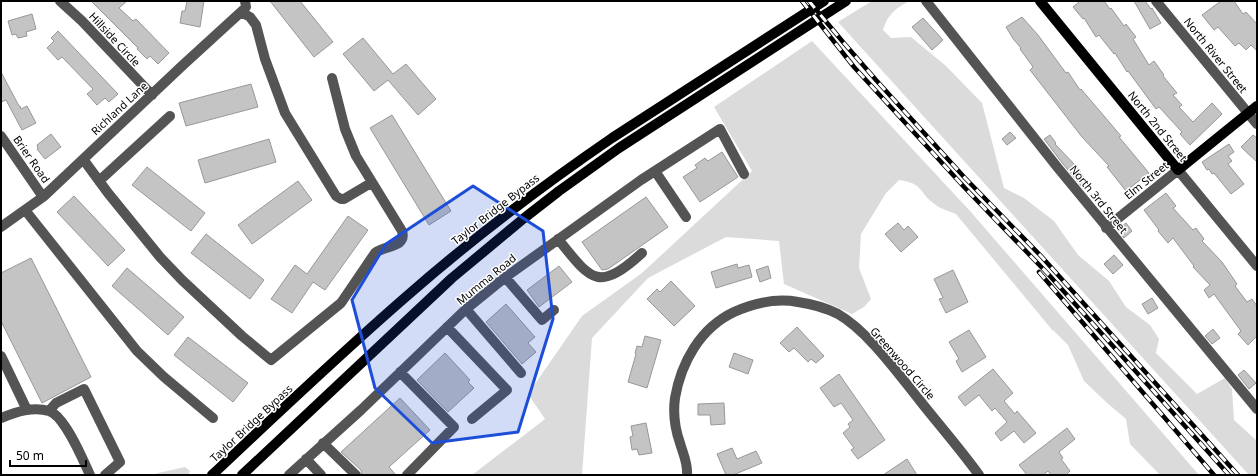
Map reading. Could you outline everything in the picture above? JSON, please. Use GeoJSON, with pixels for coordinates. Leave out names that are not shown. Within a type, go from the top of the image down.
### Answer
{"type":"FeatureCollection","features":[{"type":"Feature","properties":{"kind":"main road","name":"Taylor Bridge Bypass"},"geometry":{"type":"LineString","coordinates":[[212,475],[374,325],[444,264],[512,211],[575,163],[612,138],[824,1]]}},
{"type":"Feature","properties":{"kind":"main road"},"geometry":{"type":"LineString","coordinates":[[242,475],[423,305],[487,248],[535,210],[588,169],[619,148],[846,1]]}},
{"type":"Feature","properties":{"kind":"main road","name":"North 2nd Street"},"geometry":{"type":"LineString","coordinates":[[1040,1],[1178,170]]}},
{"type":"Feature","properties":{"kind":"main road","name":"Elm Street"},"geometry":{"type":"LineString","coordinates":[[1178,170],[1257,106]]}},
{"type":"Feature","properties":{"kind":"street","name":"Hillside Circle"},"geometry":{"type":"LineString","coordinates":[[60,1],[82,21],[152,95]]}},
{"type":"Feature","properties":{"kind":"street","name":"Richland Lane"},"geometry":{"type":"LineString","coordinates":[[1,227],[43,196],[83,159],[241,12],[246,7],[245,1]]}},
{"type":"Feature","properties":{"kind":"street","name":"North 3rd Street"},"geometry":{"type":"LineString","coordinates":[[926,1],[1106,228],[1257,408]]}},
{"type":"Feature","properties":{"kind":"street","name":"North River Street"},"geometry":{"type":"LineString","coordinates":[[1156,1],[1257,124]]}},
{"type":"Feature","properties":{"kind":"street"},"geometry":{"type":"LineString","coordinates":[[241,12],[250,17],[256,25],[265,59],[285,112],[336,196],[341,199],[344,198],[371,183]]}},
{"type":"Feature","properties":{"kind":"street"},"geometry":{"type":"LineString","coordinates":[[83,159],[147,243],[182,280],[270,360],[341,303],[375,253],[379,250],[397,245],[401,242],[403,235],[402,230],[371,183],[356,156],[345,129],[332,78]]}},
{"type":"Feature","properties":{"kind":"street"},"geometry":{"type":"LineString","coordinates":[[99,181],[170,116]]}},
{"type":"Feature","properties":{"kind":"street","name":"Mumma Road"},"geometry":{"type":"LineString","coordinates":[[289,475],[466,309],[558,239],[655,171],[720,129],[744,174]]}},
{"type":"Feature","properties":{"kind":"street","name":"Brier Road"},"geometry":{"type":"LineString","coordinates":[[1,136],[43,196]]}},
{"type":"Feature","properties":{"kind":"street","name":"Elm Street"},"geometry":{"type":"LineString","coordinates":[[1106,228],[1178,170]]}},
{"type":"Feature","properties":{"kind":"street","name":"North 2nd Street"},"geometry":{"type":"LineString","coordinates":[[1178,170],[1257,266]]}},
{"type":"Feature","properties":{"kind":"street"},"geometry":{"type":"LineString","coordinates":[[655,171],[686,216]]}},
{"type":"Feature","properties":{"kind":"street"},"geometry":{"type":"LineString","coordinates":[[25,210],[137,351],[160,373],[213,418]]}},
{"type":"Feature","properties":{"kind":"street"},"geometry":{"type":"LineString","coordinates":[[558,239],[574,259],[590,275],[596,278],[608,278],[634,261],[642,253]]}},
{"type":"Feature","properties":{"kind":"street"},"geometry":{"type":"LineString","coordinates":[[505,278],[542,320],[554,310]]}},
{"type":"Feature","properties":{"kind":"street","name":"Greenwood Circle"},"geometry":{"type":"LineString","coordinates":[[694,475],[687,470],[676,431],[674,405],[678,382],[692,351],[711,328],[732,313],[748,306],[760,303],[790,300],[827,309],[839,315],[855,327],[876,347],[979,475]]}},
{"type":"Feature","properties":{"kind":"street"},"geometry":{"type":"LineString","coordinates":[[466,309],[521,373]]}},
{"type":"Feature","properties":{"kind":"street"},"geometry":{"type":"LineString","coordinates":[[447,327],[507,390],[472,419]]}},
{"type":"Feature","properties":{"kind":"street"},"geometry":{"type":"LineString","coordinates":[[1,356],[27,410]]}},
{"type":"Feature","properties":{"kind":"street"},"geometry":{"type":"LineString","coordinates":[[400,372],[454,427],[407,475]]}},
{"type":"Feature","properties":{"kind":"street"},"geometry":{"type":"LineString","coordinates":[[49,411],[56,403],[84,389],[120,462],[105,475]]}},
{"type":"Feature","properties":{"kind":"street"},"geometry":{"type":"LineString","coordinates":[[1250,400],[1257,392]]}},
{"type":"Feature","properties":{"kind":"street"},"geometry":{"type":"LineString","coordinates":[[1,417],[27,410],[49,411],[55,414],[61,420],[78,448],[90,475]]}},
{"type":"Feature","properties":{"kind":"street"},"geometry":{"type":"LineString","coordinates":[[323,443],[356,475]]}},
{"type":"Feature","properties":{"kind":"street"},"geometry":{"type":"LineString","coordinates":[[306,459],[321,475]]}},
{"type":"Feature","properties":{"kind":"highlighted area"},"geometry":{"type":"Polygon","coordinates":[[[473,186],[543,231],[553,319],[518,432],[432,443],[375,388],[352,300],[386,244],[473,186]]]}},
{"type":"Feature","properties":{"kind":"shaded area"},"geometry":{"type":"Polygon","coordinates":[[[872,1],[909,1],[893,12],[887,20],[883,30],[891,38],[911,37],[946,66],[982,103],[1004,188],[1024,198],[1054,221],[1078,255],[1109,281],[1126,307],[1150,325],[1159,339],[1156,353],[1197,394],[1225,378],[1232,389],[1234,420],[1257,441],[1257,475],[1249,475],[838,22],[872,1]]]}},
{"type":"Feature","properties":{"kind":"shaded area"},"geometry":{"type":"Polygon","coordinates":[[[812,41],[970,211],[1199,475],[1160,475],[1130,444],[1126,419],[1084,381],[1068,345],[1053,331],[956,214],[943,209],[930,201],[913,183],[899,180],[886,193],[861,234],[859,268],[871,299],[864,307],[852,314],[784,284],[779,241],[726,237],[648,278],[592,338],[582,475],[472,475],[545,419],[528,394],[582,316],[642,273],[752,171],[714,107],[812,41]]]}},
{"type":"Feature","properties":{"kind":"shaded area"},"geometry":{"type":"Polygon","coordinates":[[[185,467],[190,471],[188,475],[154,475],[158,473],[185,467]]]}},
{"type":"Feature","properties":{"kind":"building"},"geometry":{"type":"Polygon","coordinates":[[[91,1],[127,1],[119,8],[133,21],[136,19],[169,53],[158,64],[150,56],[147,59],[91,1]]]}},
{"type":"Feature","properties":{"kind":"building"},"geometry":{"type":"Polygon","coordinates":[[[187,1],[204,1],[200,27],[180,23],[182,11],[185,11],[187,1]]]}},
{"type":"Feature","properties":{"kind":"building"},"geometry":{"type":"Polygon","coordinates":[[[270,1],[300,1],[333,42],[314,57],[270,1]]]}},
{"type":"Feature","properties":{"kind":"building"},"geometry":{"type":"Polygon","coordinates":[[[1080,1],[1104,1],[1124,26],[1126,24],[1136,37],[1133,39],[1149,65],[1154,61],[1164,75],[1163,76],[1177,93],[1173,95],[1182,105],[1179,107],[1193,122],[1212,103],[1222,114],[1190,145],[1180,134],[1182,132],[1159,107],[1156,109],[1128,71],[1127,72],[1115,53],[1114,54],[1099,35],[1096,37],[1084,18],[1083,19],[1073,7],[1080,1]]]}},
{"type":"Feature","properties":{"kind":"building"},"geometry":{"type":"Polygon","coordinates":[[[1134,1],[1145,1],[1151,9],[1152,8],[1161,23],[1150,29],[1134,1]]]}},
{"type":"Feature","properties":{"kind":"building"},"geometry":{"type":"Polygon","coordinates":[[[1221,1],[1234,1],[1243,14],[1246,12],[1257,24],[1257,51],[1251,45],[1246,50],[1239,43],[1235,46],[1218,27],[1214,30],[1202,15],[1221,1]]]}},
{"type":"Feature","properties":{"kind":"building"},"geometry":{"type":"Polygon","coordinates":[[[32,14],[36,29],[26,32],[27,36],[18,38],[16,34],[12,35],[8,21],[32,14]]]}},
{"type":"Feature","properties":{"kind":"building"},"geometry":{"type":"Polygon","coordinates":[[[1022,17],[1038,35],[1066,73],[1068,72],[1080,90],[1081,89],[1121,136],[1119,137],[1149,173],[1126,191],[1107,167],[1109,166],[1082,137],[1030,70],[1033,67],[1006,27],[1022,17]]]}},
{"type":"Feature","properties":{"kind":"building"},"geometry":{"type":"Polygon","coordinates":[[[923,18],[943,40],[932,50],[912,27],[923,18]]]}},
{"type":"Feature","properties":{"kind":"building"},"geometry":{"type":"Polygon","coordinates":[[[58,31],[118,94],[109,102],[105,98],[97,105],[87,94],[93,89],[62,57],[58,60],[47,48],[54,41],[51,38],[58,31]]]}},
{"type":"Feature","properties":{"kind":"building"},"geometry":{"type":"Polygon","coordinates":[[[363,38],[393,74],[406,64],[436,99],[418,115],[388,80],[374,91],[343,54],[363,38]]]}},
{"type":"Feature","properties":{"kind":"building"},"geometry":{"type":"Polygon","coordinates":[[[1,72],[21,109],[27,106],[36,123],[22,130],[6,100],[1,102],[1,72]]]}},
{"type":"Feature","properties":{"kind":"building"},"geometry":{"type":"Polygon","coordinates":[[[251,84],[258,107],[186,126],[179,103],[251,84]]]}},
{"type":"Feature","properties":{"kind":"building"},"geometry":{"type":"Polygon","coordinates":[[[392,115],[451,211],[429,225],[370,128],[392,115]]]}},
{"type":"Feature","properties":{"kind":"building"},"geometry":{"type":"Polygon","coordinates":[[[1010,132],[1016,138],[1007,145],[1002,139],[1010,132]]]}},
{"type":"Feature","properties":{"kind":"building"},"geometry":{"type":"Polygon","coordinates":[[[51,134],[61,147],[45,159],[37,149],[37,145],[51,134]]]}},
{"type":"Feature","properties":{"kind":"building"},"geometry":{"type":"Polygon","coordinates":[[[1050,135],[1056,143],[1055,144],[1075,165],[1089,184],[1083,188],[1063,164],[1044,139],[1050,135]]]}},
{"type":"Feature","properties":{"kind":"building"},"geometry":{"type":"Polygon","coordinates":[[[1253,135],[1257,138],[1257,162],[1241,147],[1253,135]]]}},
{"type":"Feature","properties":{"kind":"building"},"geometry":{"type":"Polygon","coordinates":[[[269,139],[276,162],[205,183],[198,160],[269,139]]]}},
{"type":"Feature","properties":{"kind":"building"},"geometry":{"type":"Polygon","coordinates":[[[1229,144],[1234,152],[1228,156],[1232,161],[1228,164],[1244,184],[1231,194],[1214,173],[1212,174],[1209,169],[1207,170],[1202,162],[1229,144]]]}},
{"type":"Feature","properties":{"kind":"building"},"geometry":{"type":"Polygon","coordinates":[[[722,152],[738,177],[700,202],[683,177],[697,168],[695,165],[705,158],[708,161],[722,152]]]}},
{"type":"Feature","properties":{"kind":"building"},"geometry":{"type":"Polygon","coordinates":[[[147,167],[205,213],[191,231],[132,185],[147,167]]]}},
{"type":"Feature","properties":{"kind":"building"},"geometry":{"type":"Polygon","coordinates":[[[298,181],[312,200],[252,244],[238,225],[298,181]]]}},
{"type":"Feature","properties":{"kind":"building"},"geometry":{"type":"Polygon","coordinates":[[[1166,193],[1176,206],[1173,208],[1193,230],[1196,228],[1204,239],[1202,241],[1222,262],[1237,284],[1235,286],[1247,302],[1252,299],[1257,306],[1257,336],[1248,345],[1238,334],[1241,331],[1214,294],[1209,298],[1204,290],[1210,285],[1193,267],[1194,266],[1173,238],[1168,243],[1144,210],[1166,193]]]}},
{"type":"Feature","properties":{"kind":"building"},"geometry":{"type":"Polygon","coordinates":[[[74,196],[125,250],[108,266],[57,212],[74,196]]]}},
{"type":"Feature","properties":{"kind":"building"},"geometry":{"type":"Polygon","coordinates":[[[646,197],[668,227],[608,269],[602,270],[582,242],[646,197]]]}},
{"type":"Feature","properties":{"kind":"building"},"geometry":{"type":"Polygon","coordinates":[[[348,216],[368,230],[325,290],[313,282],[292,313],[271,299],[295,265],[307,274],[348,216]]]}},
{"type":"Feature","properties":{"kind":"building"},"geometry":{"type":"Polygon","coordinates":[[[898,223],[904,230],[908,226],[918,237],[901,252],[885,234],[898,223]]]}},
{"type":"Feature","properties":{"kind":"building"},"geometry":{"type":"Polygon","coordinates":[[[1126,223],[1132,231],[1124,238],[1117,229],[1126,223]]]}},
{"type":"Feature","properties":{"kind":"building"},"geometry":{"type":"Polygon","coordinates":[[[206,234],[264,280],[250,299],[191,253],[206,234]]]}},
{"type":"Feature","properties":{"kind":"building"},"geometry":{"type":"Polygon","coordinates":[[[1114,255],[1123,265],[1113,274],[1104,264],[1114,255]]]}},
{"type":"Feature","properties":{"kind":"building"},"geometry":{"type":"Polygon","coordinates":[[[31,258],[91,377],[42,403],[1,321],[1,273],[31,258]]]}},
{"type":"Feature","properties":{"kind":"building"},"geometry":{"type":"Polygon","coordinates":[[[737,264],[738,268],[749,265],[752,277],[716,288],[711,272],[737,264]]]}},
{"type":"Feature","properties":{"kind":"building"},"geometry":{"type":"Polygon","coordinates":[[[559,266],[572,282],[539,307],[527,290],[559,266]]]}},
{"type":"Feature","properties":{"kind":"building"},"geometry":{"type":"Polygon","coordinates":[[[768,266],[771,278],[760,282],[756,270],[768,266]]]}},
{"type":"Feature","properties":{"kind":"building"},"geometry":{"type":"Polygon","coordinates":[[[127,268],[184,317],[168,335],[112,286],[127,268]]]}},
{"type":"Feature","properties":{"kind":"building"},"geometry":{"type":"Polygon","coordinates":[[[953,270],[968,302],[946,313],[939,299],[943,298],[934,279],[953,270]]]}},
{"type":"Feature","properties":{"kind":"building"},"geometry":{"type":"Polygon","coordinates":[[[671,281],[695,306],[674,326],[647,299],[657,289],[660,292],[671,281]]]}},
{"type":"Feature","properties":{"kind":"building"},"geometry":{"type":"Polygon","coordinates":[[[1152,298],[1158,308],[1148,314],[1142,304],[1152,298]]]}},
{"type":"Feature","properties":{"kind":"building"},"geometry":{"type":"Polygon","coordinates":[[[506,304],[535,337],[528,343],[536,352],[522,364],[486,322],[506,304]]]}},
{"type":"Feature","properties":{"kind":"building"},"geometry":{"type":"Polygon","coordinates":[[[797,327],[824,356],[816,363],[811,359],[808,362],[794,348],[789,352],[780,343],[797,327]]]}},
{"type":"Feature","properties":{"kind":"building"},"geometry":{"type":"Polygon","coordinates":[[[1213,329],[1220,338],[1212,344],[1205,336],[1213,329]]]}},
{"type":"Feature","properties":{"kind":"building"},"geometry":{"type":"Polygon","coordinates":[[[969,330],[986,357],[962,372],[956,361],[959,359],[949,342],[969,330]]]}},
{"type":"Feature","properties":{"kind":"building"},"geometry":{"type":"Polygon","coordinates":[[[645,336],[661,340],[647,388],[628,382],[637,346],[642,347],[645,336]]]}},
{"type":"Feature","properties":{"kind":"building"},"geometry":{"type":"Polygon","coordinates":[[[188,337],[248,383],[233,402],[174,355],[188,337]]]}},
{"type":"Feature","properties":{"kind":"building"},"geometry":{"type":"Polygon","coordinates":[[[445,353],[470,380],[468,382],[474,388],[448,412],[417,380],[445,353]]]}},
{"type":"Feature","properties":{"kind":"building"},"geometry":{"type":"Polygon","coordinates":[[[734,353],[753,360],[748,374],[729,367],[734,353]]]}},
{"type":"Feature","properties":{"kind":"building"},"geometry":{"type":"Polygon","coordinates":[[[993,369],[1013,393],[1004,401],[1015,414],[1017,411],[1036,433],[1024,443],[1014,431],[1001,441],[995,433],[1007,422],[995,408],[992,411],[979,395],[965,406],[958,397],[993,369]]]}},
{"type":"Feature","properties":{"kind":"building"},"geometry":{"type":"Polygon","coordinates":[[[1244,370],[1256,383],[1249,389],[1238,375],[1244,370]]]}},
{"type":"Feature","properties":{"kind":"building"},"geometry":{"type":"Polygon","coordinates":[[[839,374],[885,440],[858,459],[851,450],[854,448],[843,433],[850,427],[848,424],[853,420],[841,403],[834,407],[820,388],[839,374]]]}},
{"type":"Feature","properties":{"kind":"building"},"geometry":{"type":"Polygon","coordinates":[[[400,398],[430,430],[389,467],[396,475],[362,475],[361,470],[341,452],[400,398]]]}},
{"type":"Feature","properties":{"kind":"building"},"geometry":{"type":"Polygon","coordinates":[[[724,403],[725,424],[711,425],[710,415],[698,415],[698,404],[724,403]]]}},
{"type":"Feature","properties":{"kind":"building"},"geometry":{"type":"Polygon","coordinates":[[[646,423],[652,453],[639,455],[637,449],[632,450],[630,437],[633,436],[631,426],[646,423]]]}},
{"type":"Feature","properties":{"kind":"building"},"geometry":{"type":"Polygon","coordinates":[[[1067,428],[1075,439],[1059,452],[1063,458],[1061,459],[1070,471],[1066,475],[1051,475],[1048,471],[1043,475],[1027,475],[1019,465],[1067,428]]]}},
{"type":"Feature","properties":{"kind":"building"},"geometry":{"type":"Polygon","coordinates":[[[732,448],[737,459],[756,451],[762,463],[733,475],[726,475],[717,454],[732,448]]]}},
{"type":"Feature","properties":{"kind":"building"},"geometry":{"type":"Polygon","coordinates":[[[907,459],[917,475],[883,475],[907,459]]]}},
{"type":"Feature","properties":{"kind":"railway"},"geometry":{"type":"LineString","coordinates":[[802,1],[854,67],[965,188],[1049,275],[1229,475]]}},
{"type":"Feature","properties":{"kind":"railway"},"geometry":{"type":"LineString","coordinates":[[809,1],[876,80],[965,178],[1041,256],[1238,475]]}},
{"type":"Feature","properties":{"kind":"railway"},"geometry":{"type":"LineString","coordinates":[[1039,272],[1214,475]]}}]}
